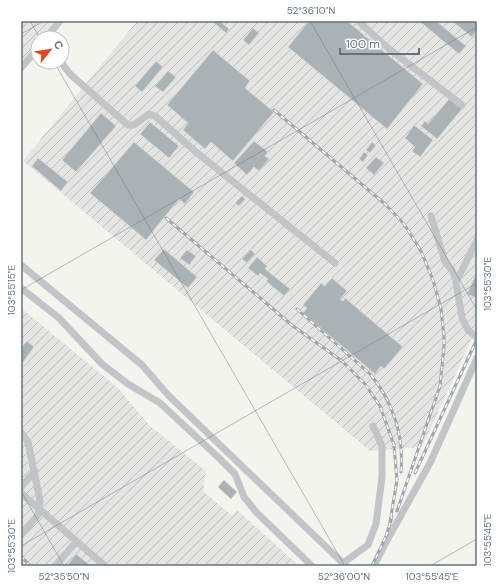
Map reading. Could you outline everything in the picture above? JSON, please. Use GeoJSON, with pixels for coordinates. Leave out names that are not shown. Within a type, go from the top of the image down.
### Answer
{"type":"FeatureCollection","features":[{"type":"Feature","properties":{"kind":"street"},"geometry":{"type":"LineString","coordinates":[[53,30],[60,21]]}},
{"type":"Feature","properties":{"kind":"street"},"geometry":{"type":"LineString","coordinates":[[358,21],[388,48],[462,105]]}},
{"type":"Feature","properties":{"kind":"street"},"geometry":{"type":"LineString","coordinates":[[21,68],[30,60]]}},
{"type":"Feature","properties":{"kind":"street"},"geometry":{"type":"LineString","coordinates":[[67,70],[128,125],[134,125],[149,114],[155,116],[196,152],[335,263]]}},
{"type":"Feature","properties":{"kind":"street"},"geometry":{"type":"LineString","coordinates":[[431,216],[445,262],[452,270],[456,280],[462,318],[468,330],[477,338]]}},
{"type":"Feature","properties":{"kind":"street"},"geometry":{"type":"LineString","coordinates":[[456,280],[477,240]]}},
{"type":"Feature","properties":{"kind":"street"},"geometry":{"type":"LineString","coordinates":[[21,265],[142,365],[169,396],[344,565],[368,545],[376,524],[382,477],[382,446],[373,426]]}},
{"type":"Feature","properties":{"kind":"street"},"geometry":{"type":"LineString","coordinates":[[21,288],[59,318],[102,364],[128,384],[160,403],[219,458],[235,474],[244,497],[257,513],[312,566]]}},
{"type":"Feature","properties":{"kind":"street"},"geometry":{"type":"LineString","coordinates":[[374,566],[430,463],[477,358]]}},
{"type":"Feature","properties":{"kind":"street"},"geometry":{"type":"LineString","coordinates":[[21,432],[28,442],[40,501],[38,516],[21,535]]}},
{"type":"Feature","properties":{"kind":"street"},"geometry":{"type":"LineString","coordinates":[[21,488],[35,471]]}},
{"type":"Feature","properties":{"kind":"street"},"geometry":{"type":"LineString","coordinates":[[21,493],[104,566]]}},
{"type":"Feature","properties":{"kind":"street"},"geometry":{"type":"LineString","coordinates":[[55,566],[76,542]]}},
{"type":"Feature","properties":{"kind":"shaded area"},"geometry":{"type":"Polygon","coordinates":[[[21,21],[58,21],[51,30],[30,30],[30,55],[21,66],[21,21]]]}},
{"type":"Feature","properties":{"kind":"shaded area"},"geometry":{"type":"Polygon","coordinates":[[[137,21],[477,21],[477,327],[422,447],[370,451],[23,161],[137,21]]]}},
{"type":"Feature","properties":{"kind":"shaded area"},"geometry":{"type":"Polygon","coordinates":[[[21,308],[118,388],[149,425],[206,471],[203,491],[232,516],[237,510],[299,566],[21,566],[21,308]]]}},
{"type":"Feature","properties":{"kind":"building"},"geometry":{"type":"Polygon","coordinates":[[[212,21],[224,21],[222,23],[229,29],[226,33],[212,21]]]}},
{"type":"Feature","properties":{"kind":"building"},"geometry":{"type":"Polygon","coordinates":[[[309,21],[347,21],[423,84],[387,129],[288,47],[309,21]]]}},
{"type":"Feature","properties":{"kind":"building"},"geometry":{"type":"Polygon","coordinates":[[[419,21],[436,21],[466,46],[459,54],[419,21]]]}},
{"type":"Feature","properties":{"kind":"building"},"geometry":{"type":"Polygon","coordinates":[[[452,21],[477,21],[477,30],[472,37],[452,21]]]}},
{"type":"Feature","properties":{"kind":"building"},"geometry":{"type":"Polygon","coordinates":[[[253,28],[259,33],[249,45],[243,40],[253,28]]]}},
{"type":"Feature","properties":{"kind":"building"},"geometry":{"type":"Polygon","coordinates":[[[213,50],[250,81],[245,88],[274,112],[233,161],[211,142],[205,149],[183,130],[188,123],[167,105],[213,50]]]}},
{"type":"Feature","properties":{"kind":"building"},"geometry":{"type":"Polygon","coordinates":[[[156,61],[163,67],[142,92],[135,86],[156,61]]]}},
{"type":"Feature","properties":{"kind":"building"},"geometry":{"type":"Polygon","coordinates":[[[168,71],[176,77],[163,92],[155,86],[168,71]]]}},
{"type":"Feature","properties":{"kind":"building"},"geometry":{"type":"Polygon","coordinates":[[[449,99],[462,109],[437,139],[421,126],[425,121],[428,124],[449,99]]]}},
{"type":"Feature","properties":{"kind":"building"},"geometry":{"type":"Polygon","coordinates":[[[101,113],[116,126],[76,172],[62,160],[101,113]]]}},
{"type":"Feature","properties":{"kind":"building"},"geometry":{"type":"Polygon","coordinates":[[[150,122],[179,146],[169,158],[140,134],[150,122]]]}},
{"type":"Feature","properties":{"kind":"building"},"geometry":{"type":"Polygon","coordinates":[[[414,125],[433,140],[420,157],[412,151],[415,147],[405,138],[414,125]]]}},
{"type":"Feature","properties":{"kind":"building"},"geometry":{"type":"Polygon","coordinates":[[[254,141],[268,152],[265,156],[269,159],[259,171],[254,167],[247,175],[234,163],[254,141]]]}},
{"type":"Feature","properties":{"kind":"building"},"geometry":{"type":"Polygon","coordinates":[[[134,142],[194,192],[185,204],[179,199],[146,240],[90,193],[134,142]]]}},
{"type":"Feature","properties":{"kind":"building"},"geometry":{"type":"Polygon","coordinates":[[[372,142],[376,145],[370,153],[366,150],[372,142]]]}},
{"type":"Feature","properties":{"kind":"building"},"geometry":{"type":"Polygon","coordinates":[[[364,152],[368,155],[363,162],[359,159],[364,152]]]}},
{"type":"Feature","properties":{"kind":"building"},"geometry":{"type":"Polygon","coordinates":[[[376,157],[384,163],[374,175],[366,168],[376,157]]]}},
{"type":"Feature","properties":{"kind":"building"},"geometry":{"type":"Polygon","coordinates":[[[38,158],[68,182],[61,191],[32,166],[38,158]]]}},
{"type":"Feature","properties":{"kind":"building"},"geometry":{"type":"Polygon","coordinates":[[[242,196],[245,199],[239,206],[235,203],[242,196]]]}},
{"type":"Feature","properties":{"kind":"building"},"geometry":{"type":"Polygon","coordinates":[[[164,249],[197,277],[188,288],[154,260],[164,249]]]}},
{"type":"Feature","properties":{"kind":"building"},"geometry":{"type":"Polygon","coordinates":[[[187,250],[196,256],[189,265],[180,258],[187,250]]]}},
{"type":"Feature","properties":{"kind":"building"},"geometry":{"type":"Polygon","coordinates":[[[251,250],[255,254],[247,263],[242,259],[251,250]]]}},
{"type":"Feature","properties":{"kind":"building"},"geometry":{"type":"Polygon","coordinates":[[[257,257],[267,266],[265,269],[290,289],[284,296],[266,281],[268,279],[260,273],[258,276],[248,268],[257,257]]]}},
{"type":"Feature","properties":{"kind":"building"},"geometry":{"type":"Polygon","coordinates":[[[477,272],[477,298],[467,294],[477,272]]]}},
{"type":"Feature","properties":{"kind":"building"},"geometry":{"type":"Polygon","coordinates":[[[332,278],[347,291],[340,299],[343,301],[345,298],[403,347],[384,369],[381,366],[375,374],[303,313],[307,308],[303,305],[321,283],[325,286],[332,278]]]}},
{"type":"Feature","properties":{"kind":"building"},"geometry":{"type":"Polygon","coordinates":[[[27,341],[34,347],[21,365],[21,348],[27,341]]]}},
{"type":"Feature","properties":{"kind":"building"},"geometry":{"type":"Polygon","coordinates":[[[224,480],[237,492],[231,499],[218,487],[224,480]]]}},
{"type":"Feature","properties":{"kind":"building"},"geometry":{"type":"Polygon","coordinates":[[[76,554],[91,566],[67,566],[76,554]]]}},
{"type":"Feature","properties":{"kind":"railway"},"geometry":{"type":"LineString","coordinates":[[274,110],[385,204],[404,224],[421,251],[433,280],[441,309],[444,336],[440,386],[397,511]]}},
{"type":"Feature","properties":{"kind":"railway"},"geometry":{"type":"LineString","coordinates":[[166,218],[293,326],[342,361],[365,384],[380,406],[394,445],[397,480],[390,522]]}},
{"type":"Feature","properties":{"kind":"railway"},"geometry":{"type":"LineString","coordinates":[[297,309],[370,374],[378,384],[391,407],[399,432],[401,445],[401,472]]}},
{"type":"Feature","properties":{"kind":"railway"},"geometry":{"type":"LineString","coordinates":[[415,473],[477,339]]}},
{"type":"Feature","properties":{"kind":"railway"},"geometry":{"type":"LineString","coordinates":[[386,536],[392,517]]}},
{"type":"Feature","properties":{"kind":"railway"},"geometry":{"type":"LineString","coordinates":[[372,566],[388,532]]}},
{"type":"Feature","properties":{"kind":"railway"},"geometry":{"type":"LineString","coordinates":[[21,556],[30,566]]}}]}
